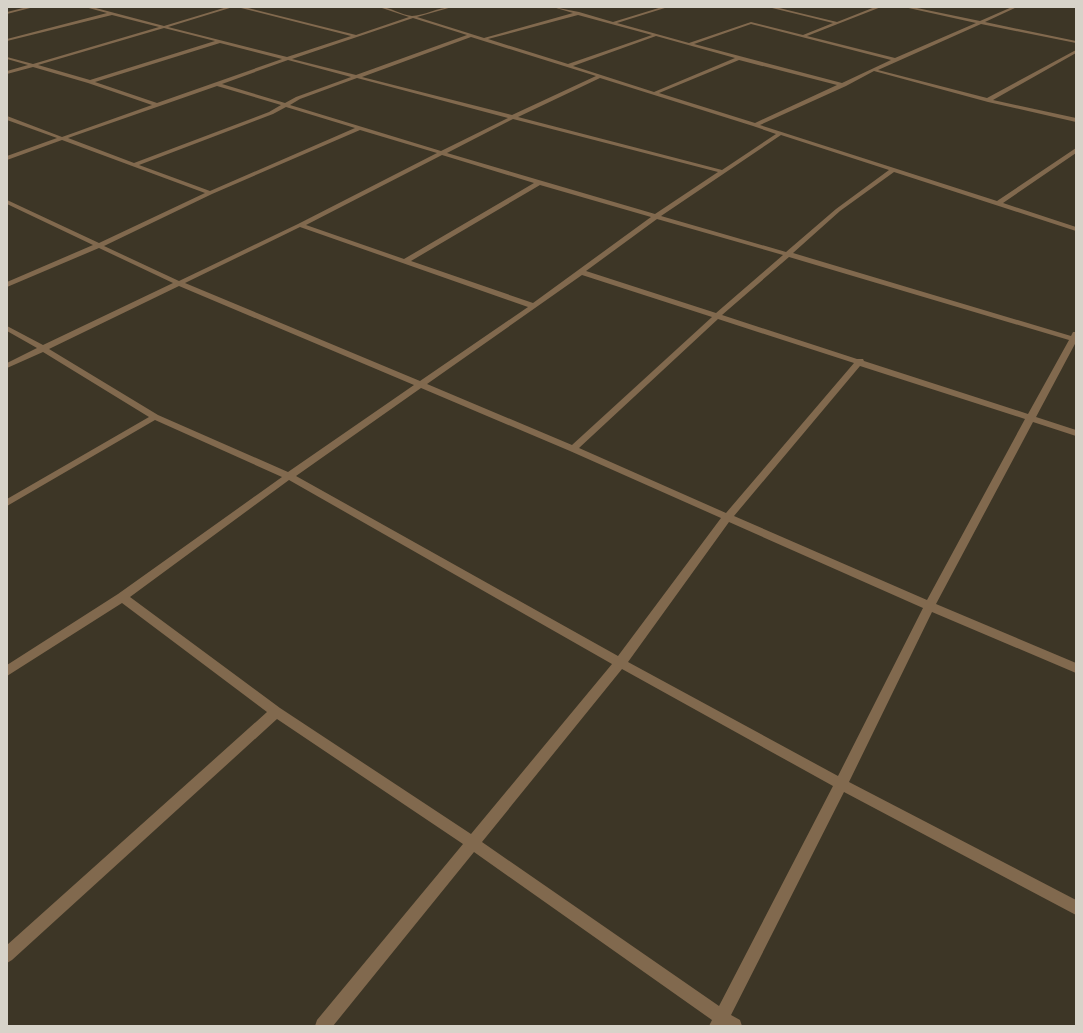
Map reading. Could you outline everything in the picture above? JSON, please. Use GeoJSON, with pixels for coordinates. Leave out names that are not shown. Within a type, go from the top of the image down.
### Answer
{"type":"FeatureCollection","features":[{"type":"Feature","properties":{"kind":"street"},"geometry":{"type":"LineString","coordinates":[[7,13],[32,7]]}},
{"type":"Feature","properties":{"kind":"street"},"geometry":{"type":"LineString","coordinates":[[88,7],[724,172]]}},
{"type":"Feature","properties":{"kind":"street"},"geometry":{"type":"LineString","coordinates":[[7,73],[230,7]]}},
{"type":"Feature","properties":{"kind":"street"},"geometry":{"type":"LineString","coordinates":[[239,7],[356,36]]}},
{"type":"Feature","properties":{"kind":"street"},"geometry":{"type":"LineString","coordinates":[[381,7],[781,133],[1076,230]]}},
{"type":"Feature","properties":{"kind":"street"},"geometry":{"type":"LineString","coordinates":[[7,158],[288,59],[413,17],[450,7]]}},
{"type":"Feature","properties":{"kind":"street"},"geometry":{"type":"LineString","coordinates":[[555,7],[739,58],[844,85]]}},
{"type":"Feature","properties":{"kind":"street"},"geometry":{"type":"LineString","coordinates":[[613,23],[666,7]]}},
{"type":"Feature","properties":{"kind":"street"},"geometry":{"type":"LineString","coordinates":[[770,7],[838,23]]}},
{"type":"Feature","properties":{"kind":"street"},"geometry":{"type":"LineString","coordinates":[[804,36],[879,7]]}},
{"type":"Feature","properties":{"kind":"street"},"geometry":{"type":"LineString","coordinates":[[906,7],[1076,42]]}},
{"type":"Feature","properties":{"kind":"street"},"geometry":{"type":"LineString","coordinates":[[755,125],[895,60],[1015,7]]}},
{"type":"Feature","properties":{"kind":"street"},"geometry":{"type":"LineString","coordinates":[[7,40],[112,13]]}},
{"type":"Feature","properties":{"kind":"street"},"geometry":{"type":"LineString","coordinates":[[486,39],[579,13]]}},
{"type":"Feature","properties":{"kind":"street"},"geometry":{"type":"LineString","coordinates":[[690,44],[751,23],[895,60]]}},
{"type":"Feature","properties":{"kind":"street"},"geometry":{"type":"LineString","coordinates":[[133,165],[271,112],[298,98],[472,35]]}},
{"type":"Feature","properties":{"kind":"street"},"geometry":{"type":"LineString","coordinates":[[568,66],[656,35]]}},
{"type":"Feature","properties":{"kind":"street"},"geometry":{"type":"LineString","coordinates":[[90,82],[221,41]]}},
{"type":"Feature","properties":{"kind":"street"},"geometry":{"type":"LineString","coordinates":[[988,100],[1076,51]]}},
{"type":"Feature","properties":{"kind":"street"},"geometry":{"type":"LineString","coordinates":[[7,58],[90,82],[157,104]]}},
{"type":"Feature","properties":{"kind":"street"},"geometry":{"type":"LineString","coordinates":[[655,93],[739,58]]}},
{"type":"Feature","properties":{"kind":"street"},"geometry":{"type":"LineString","coordinates":[[874,70],[988,100],[1076,120]]}},
{"type":"Feature","properties":{"kind":"street"},"geometry":{"type":"LineString","coordinates":[[7,366],[300,225],[513,117],[600,76]]}},
{"type":"Feature","properties":{"kind":"street"},"geometry":{"type":"LineString","coordinates":[[216,84],[358,129],[540,183],[1075,338],[929,606],[842,784],[719,1022]]}},
{"type":"Feature","properties":{"kind":"street"},"geometry":{"type":"LineString","coordinates":[[7,118],[210,192]]}},
{"type":"Feature","properties":{"kind":"street"},"geometry":{"type":"LineString","coordinates":[[7,285],[98,246],[210,192],[358,129]]}},
{"type":"Feature","properties":{"kind":"street"},"geometry":{"type":"LineString","coordinates":[[7,671],[122,597],[289,476],[534,306],[657,216],[781,133]]}},
{"type":"Feature","properties":{"kind":"street"},"geometry":{"type":"LineString","coordinates":[[998,204],[1076,150]]}},
{"type":"Feature","properties":{"kind":"street"},"geometry":{"type":"LineString","coordinates":[[573,449],[716,317],[787,254],[838,210],[893,170]]}},
{"type":"Feature","properties":{"kind":"street"},"geometry":{"type":"LineString","coordinates":[[404,262],[540,183]]}},
{"type":"Feature","properties":{"kind":"street"},"geometry":{"type":"LineString","coordinates":[[7,202],[178,283],[422,384],[929,606],[1076,668]]}},
{"type":"Feature","properties":{"kind":"street"},"geometry":{"type":"LineString","coordinates":[[300,225],[534,306]]}},
{"type":"Feature","properties":{"kind":"street"},"geometry":{"type":"LineString","coordinates":[[581,272],[1076,433]]}},
{"type":"Feature","properties":{"kind":"street"},"geometry":{"type":"LineString","coordinates":[[7,328],[155,417],[289,476],[620,663],[842,784],[1076,908]]}},
{"type":"Feature","properties":{"kind":"street"},"geometry":{"type":"LineString","coordinates":[[322,1026],[473,844],[620,663],[727,518],[860,362]]}},
{"type":"Feature","properties":{"kind":"street"},"geometry":{"type":"LineString","coordinates":[[7,503],[155,417]]}},
{"type":"Feature","properties":{"kind":"street"},"geometry":{"type":"LineString","coordinates":[[122,597],[276,712],[473,844],[719,1022],[734,1026]]}},
{"type":"Feature","properties":{"kind":"street"},"geometry":{"type":"LineString","coordinates":[[7,955],[276,712]]}}]}
